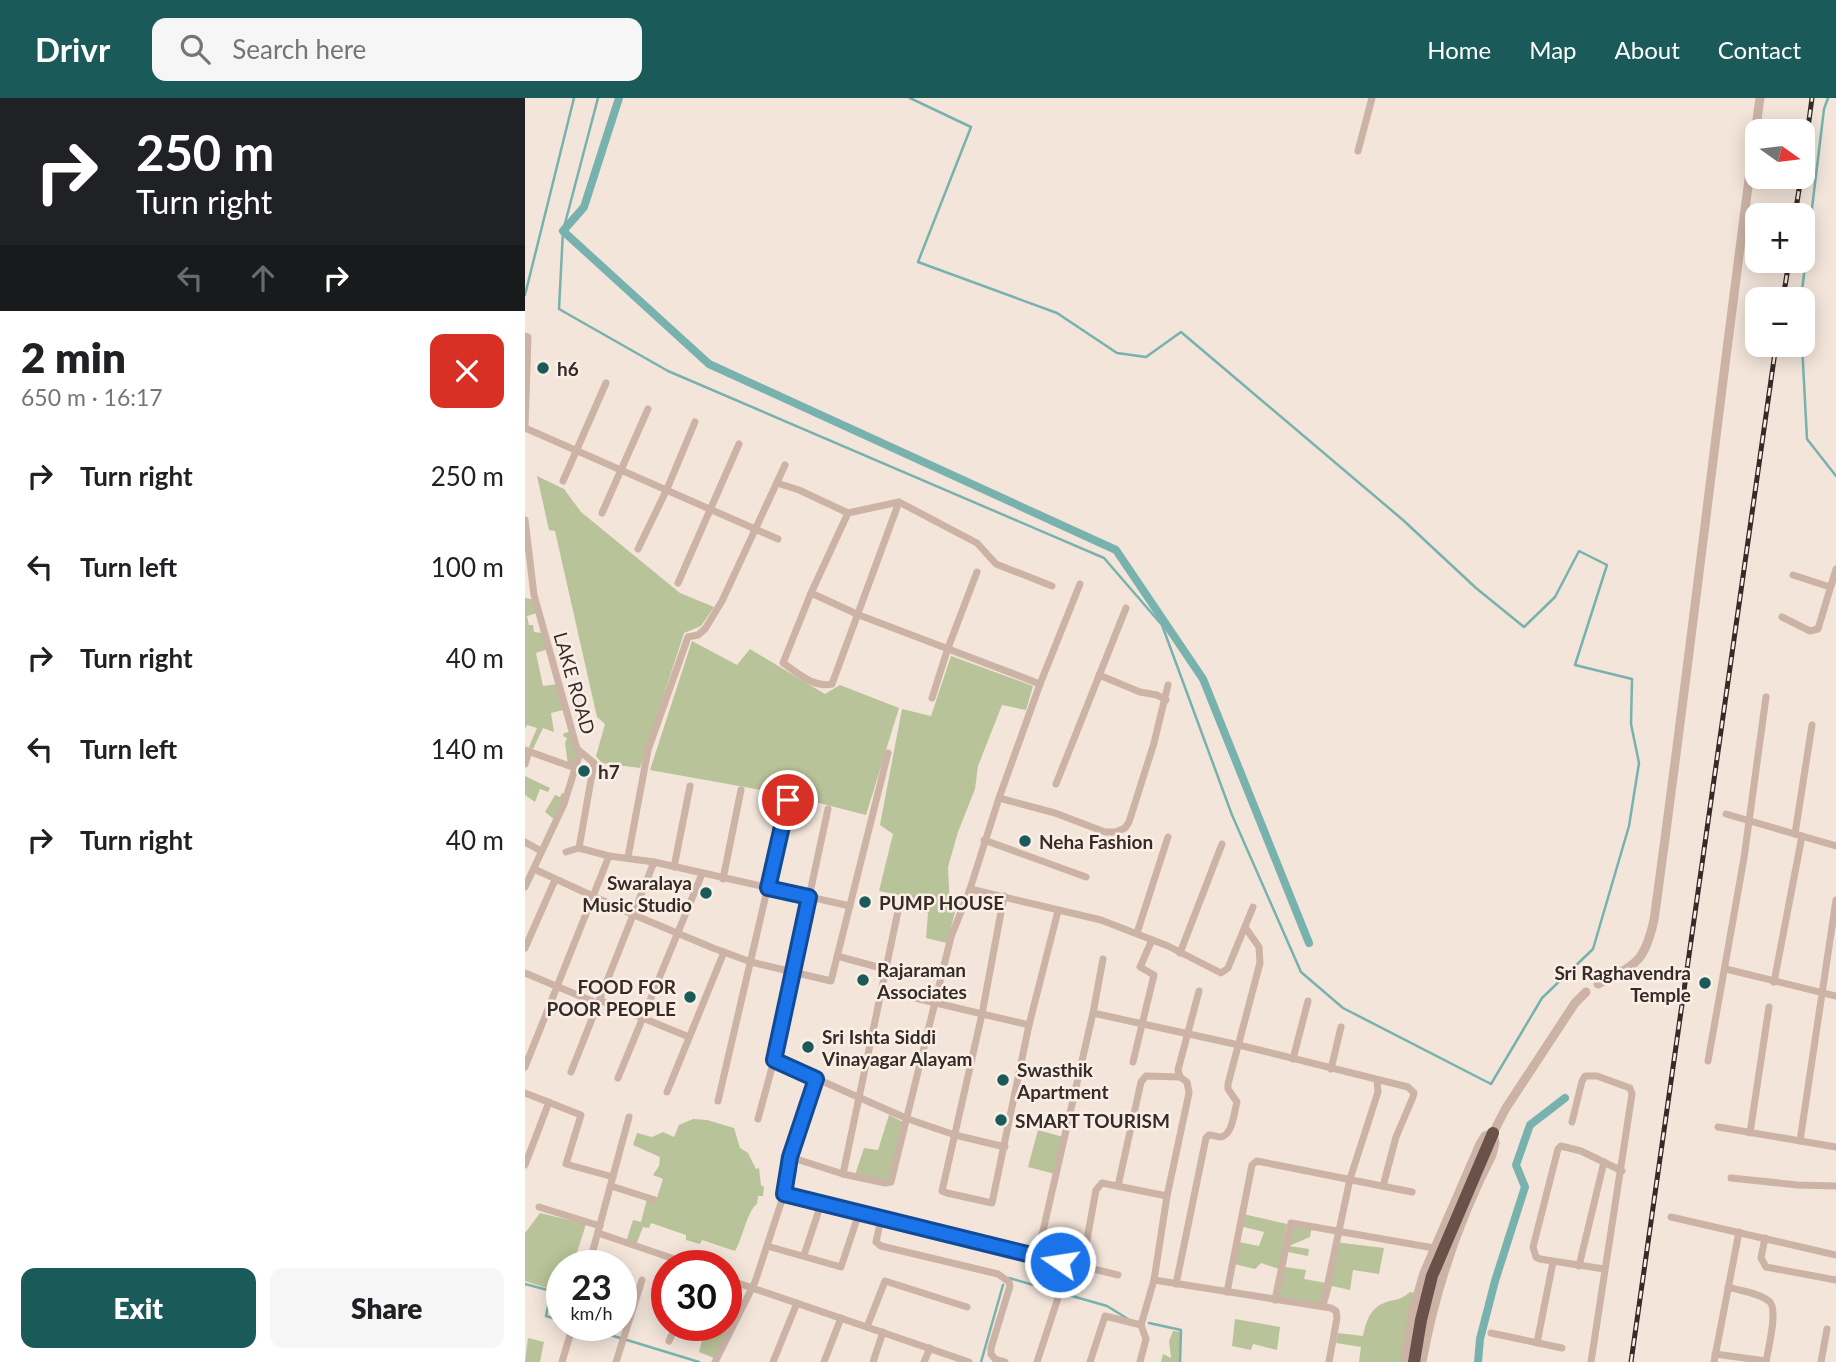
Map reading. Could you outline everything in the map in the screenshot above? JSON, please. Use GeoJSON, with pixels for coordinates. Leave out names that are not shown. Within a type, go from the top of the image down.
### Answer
{"type":"FeatureCollection","features":[{"type":"Feature","properties":{"kind":"highway"},"geometry":{"type":"LineString","coordinates":[[1414,1359],[1427,1293],[1441,1252],[1493,1133]]}},
{"type":"Feature","properties":{"kind":"street"},"geometry":{"type":"LineString","coordinates":[[1358,151],[1372,98]]}},
{"type":"Feature","properties":{"kind":"street"},"geometry":{"type":"LineString","coordinates":[[1414,1359],[1448,1259],[1492,1155],[1495,1143],[1493,1133],[1518,1087],[1575,1003],[1598,984],[1633,965],[1648,946],[1654,920],[1714,471],[1725,353],[1760,98]]}},
{"type":"Feature","properties":{"kind":"street"},"geometry":{"type":"LineString","coordinates":[[525,336],[528,337],[525,428],[778,539]]}},
{"type":"Feature","properties":{"kind":"street"},"geometry":{"type":"LineString","coordinates":[[563,481],[606,383]]}},
{"type":"Feature","properties":{"kind":"street"},"geometry":{"type":"LineString","coordinates":[[602,513],[648,409]]}},
{"type":"Feature","properties":{"kind":"street"},"geometry":{"type":"LineString","coordinates":[[638,550],[695,422]]}},
{"type":"Feature","properties":{"kind":"street"},"geometry":{"type":"LineString","coordinates":[[678,583],[739,444]]}},
{"type":"Feature","properties":{"kind":"street"},"geometry":{"type":"LineString","coordinates":[[628,858],[648,750],[688,637],[698,635],[705,629],[722,601],[785,465]]}},
{"type":"Feature","properties":{"kind":"street"},"geometry":{"type":"LineString","coordinates":[[777,483],[799,490],[848,513],[899,502],[977,543],[996,564],[1052,586]]}},
{"type":"Feature","properties":{"kind":"street"},"geometry":{"type":"LineString","coordinates":[[848,513],[811,593],[783,663],[812,683],[824,686],[832,684],[899,502]]}},
{"type":"Feature","properties":{"kind":"street","name":"LAKE ROAD"},"geometry":{"type":"LineString","coordinates":[[525,520],[534,595],[579,756],[564,804],[525,887]]}},
{"type":"Feature","properties":{"kind":"street"},"geometry":{"type":"LineString","coordinates":[[1783,617],[1810,631],[1818,629],[1836,569]]}},
{"type":"Feature","properties":{"kind":"street"},"geometry":{"type":"LineString","coordinates":[[932,698],[977,572]]}},
{"type":"Feature","properties":{"kind":"street"},"geometry":{"type":"LineString","coordinates":[[1793,575],[1830,587]]}},
{"type":"Feature","properties":{"kind":"street"},"geometry":{"type":"LineString","coordinates":[[790,1157],[842,1174],[884,1183],[891,1182],[951,937],[1040,684],[1080,584]]}},
{"type":"Feature","properties":{"kind":"street"},"geometry":{"type":"LineString","coordinates":[[811,593],[859,615],[1040,684]]}},
{"type":"Feature","properties":{"kind":"street"},"geometry":{"type":"LineString","coordinates":[[1056,784],[1126,608]]}},
{"type":"Feature","properties":{"kind":"street"},"geometry":{"type":"LineString","coordinates":[[1099,675],[1166,700]]}},
{"type":"Feature","properties":{"kind":"street"},"geometry":{"type":"LineString","coordinates":[[999,798],[1055,813],[1105,832],[1116,832],[1125,828],[1140,789],[1168,685]]}},
{"type":"Feature","properties":{"kind":"street"},"geometry":{"type":"LineString","coordinates":[[1708,1061],[1750,821],[1766,697]]}},
{"type":"Feature","properties":{"kind":"street"},"geometry":{"type":"LineString","coordinates":[[1774,982],[1798,835],[1811,725]]}},
{"type":"Feature","properties":{"kind":"street"},"geometry":{"type":"LineString","coordinates":[[577,749],[594,763],[579,848]]}},
{"type":"Feature","properties":{"kind":"street"},"geometry":{"type":"LineString","coordinates":[[525,764],[527,751],[575,768]]}},
{"type":"Feature","properties":{"kind":"street"},"geometry":{"type":"LineString","coordinates":[[534,869],[678,935],[751,962],[831,981],[888,754]]}},
{"type":"Feature","properties":{"kind":"street"},"geometry":{"type":"LineString","coordinates":[[674,867],[690,786]]}},
{"type":"Feature","properties":{"kind":"street"},"geometry":{"type":"LineString","coordinates":[[723,879],[741,790]]}},
{"type":"Feature","properties":{"kind":"street"},"geometry":{"type":"LineString","coordinates":[[718,1101],[788,800]]}},
{"type":"Feature","properties":{"kind":"street"},"geometry":{"type":"LineString","coordinates":[[758,1119],[774,1060],[828,809]]}},
{"type":"Feature","properties":{"kind":"street"},"geometry":{"type":"LineString","coordinates":[[1726,814],[1836,846]]}},
{"type":"Feature","properties":{"kind":"street"},"geometry":{"type":"LineString","coordinates":[[1137,933],[1168,837]]}},
{"type":"Feature","properties":{"kind":"street"},"geometry":{"type":"LineString","coordinates":[[984,839],[1086,877]]}},
{"type":"Feature","properties":{"kind":"street"},"geometry":{"type":"LineString","coordinates":[[525,842],[541,851]]}},
{"type":"Feature","properties":{"kind":"street"},"geometry":{"type":"LineString","coordinates":[[1180,953],[1222,844]]}},
{"type":"Feature","properties":{"kind":"street"},"geometry":{"type":"LineString","coordinates":[[566,852],[579,848],[609,856],[654,862],[850,906]]}},
{"type":"Feature","properties":{"kind":"street"},"geometry":{"type":"LineString","coordinates":[[525,1067],[609,856]]}},
{"type":"Feature","properties":{"kind":"street"},"geometry":{"type":"LineString","coordinates":[[571,1072],[654,862]]}},
{"type":"Feature","properties":{"kind":"street"},"geometry":{"type":"LineString","coordinates":[[618,1078],[702,874]]}},
{"type":"Feature","properties":{"kind":"street"},"geometry":{"type":"LineString","coordinates":[[525,948],[555,880]]}},
{"type":"Feature","properties":{"kind":"street"},"geometry":{"type":"LineString","coordinates":[[970,889],[1058,911],[1082,914],[1137,933],[1216,972],[1226,971],[1253,907]]}},
{"type":"Feature","properties":{"kind":"street"},"geometry":{"type":"LineString","coordinates":[[1004,896],[982,1014],[942,1191],[959,1196],[992,1203],[1030,1025],[1058,911]]}},
{"type":"Feature","properties":{"kind":"street"},"geometry":{"type":"LineString","coordinates":[[1800,1141],[1836,900]]}},
{"type":"Feature","properties":{"kind":"street"},"geometry":{"type":"LineString","coordinates":[[842,1174],[898,911]]}},
{"type":"Feature","properties":{"kind":"street"},"geometry":{"type":"LineString","coordinates":[[1176,1284],[1206,1138],[1209,1135],[1226,1135],[1234,1111],[1236,1097],[1228,1089],[1260,963],[1259,947],[1245,927]]}},
{"type":"Feature","properties":{"kind":"street"},"geometry":{"type":"LineString","coordinates":[[1133,1062],[1154,975],[1140,967],[1152,940]]}},
{"type":"Feature","properties":{"kind":"street"},"geometry":{"type":"LineString","coordinates":[[667,1092],[724,952]]}},
{"type":"Feature","properties":{"kind":"street"},"geometry":{"type":"LineString","coordinates":[[837,956],[885,969]]}},
{"type":"Feature","properties":{"kind":"street"},"geometry":{"type":"LineString","coordinates":[[1037,1257],[1103,959]]}},
{"type":"Feature","properties":{"kind":"street"},"geometry":{"type":"LineString","coordinates":[[1726,969],[1836,996]]}},
{"type":"Feature","properties":{"kind":"street"},"geometry":{"type":"LineString","coordinates":[[525,973],[689,1037]]}},
{"type":"Feature","properties":{"kind":"street"},"geometry":{"type":"LineString","coordinates":[[881,990],[1030,1025]]}},
{"type":"Feature","properties":{"kind":"street"},"geometry":{"type":"LineString","coordinates":[[1180,1077],[1178,1070],[1199,991]]}},
{"type":"Feature","properties":{"kind":"street"},"geometry":{"type":"LineString","coordinates":[[1293,1059],[1308,1001]]}},
{"type":"Feature","properties":{"kind":"street"},"geometry":{"type":"LineString","coordinates":[[1750,1133],[1769,1007]]}},
{"type":"Feature","properties":{"kind":"street"},"geometry":{"type":"LineString","coordinates":[[1093,1013],[1408,1087],[1414,1093],[1396,1137],[1383,1186]]}},
{"type":"Feature","properties":{"kind":"street"},"geometry":{"type":"LineString","coordinates":[[1331,1069],[1341,1027]]}},
{"type":"Feature","properties":{"kind":"street"},"geometry":{"type":"LineString","coordinates":[[774,1060],[859,1100],[908,1119],[955,1135],[1005,1147]]}},
{"type":"Feature","properties":{"kind":"street"},"geometry":{"type":"LineString","coordinates":[[1118,1186],[1141,1082],[1146,1076],[1180,1077],[1187,1082],[1189,1093],[1167,1196],[1154,1280],[1142,1325],[1146,1341],[1140,1362]]}},
{"type":"Feature","properties":{"kind":"street"},"geometry":{"type":"LineString","coordinates":[[1572,1122],[1585,1076],[1597,1076],[1630,1088],[1632,1094],[1622,1171],[1591,1362]]}},
{"type":"Feature","properties":{"kind":"street"},"geometry":{"type":"LineString","coordinates":[[715,1362],[751,1289],[767,1246],[784,1194],[790,1157],[816,1079]]}},
{"type":"Feature","properties":{"kind":"street"},"geometry":{"type":"LineString","coordinates":[[1323,1306],[1350,1179],[1378,1092],[1377,1080]]}},
{"type":"Feature","properties":{"kind":"street"},"geometry":{"type":"LineString","coordinates":[[525,1093],[581,1115],[566,1164],[655,1200]]}},
{"type":"Feature","properties":{"kind":"street"},"geometry":{"type":"LineString","coordinates":[[525,1165],[549,1102]]}},
{"type":"Feature","properties":{"kind":"street"},"geometry":{"type":"LineString","coordinates":[[593,1250],[629,1117]]}},
{"type":"Feature","properties":{"kind":"street"},"geometry":{"type":"LineString","coordinates":[[1719,1127],[1836,1147]]}},
{"type":"Feature","properties":{"kind":"street"},"geometry":{"type":"LineString","coordinates":[[1414,1359],[1420,1286],[1480,1144],[1485,1136],[1493,1133]]}},
{"type":"Feature","properties":{"kind":"street"},"geometry":{"type":"LineString","coordinates":[[1604,1269],[1536,1257],[1533,1247],[1561,1146],[1567,1146],[1622,1171]]}},
{"type":"Feature","properties":{"kind":"street"},"geometry":{"type":"LineString","coordinates":[[1227,1292],[1254,1163],[1260,1160],[1412,1192]]}},
{"type":"Feature","properties":{"kind":"street"},"geometry":{"type":"LineString","coordinates":[[1579,1266],[1604,1162]]}},
{"type":"Feature","properties":{"kind":"street"},"geometry":{"type":"LineString","coordinates":[[1731,1178],[1836,1186]]}},
{"type":"Feature","properties":{"kind":"street"},"geometry":{"type":"LineString","coordinates":[[1082,1267],[1096,1190],[1102,1183],[1167,1196]]}},
{"type":"Feature","properties":{"kind":"street"},"geometry":{"type":"LineString","coordinates":[[784,1194],[1118,1275]]}},
{"type":"Feature","properties":{"kind":"street"},"geometry":{"type":"LineString","coordinates":[[804,1255],[821,1204]]}},
{"type":"Feature","properties":{"kind":"street"},"geometry":{"type":"LineString","coordinates":[[540,1207],[652,1250]]}},
{"type":"Feature","properties":{"kind":"street"},"geometry":{"type":"LineString","coordinates":[[767,1246],[841,1267],[859,1213]]}},
{"type":"Feature","properties":{"kind":"street"},"geometry":{"type":"LineString","coordinates":[[1671,1217],[1836,1255]]}},
{"type":"Feature","properties":{"kind":"street"},"geometry":{"type":"LineString","coordinates":[[881,1219],[876,1242],[881,1246],[998,1274],[1009,1282],[991,1348],[995,1359],[1005,1362]]}},
{"type":"Feature","properties":{"kind":"street"},"geometry":{"type":"LineString","coordinates":[[1275,1300],[1291,1223],[1434,1248]]}},
{"type":"Feature","properties":{"kind":"street"},"geometry":{"type":"LineString","coordinates":[[1728,1287],[1770,1301],[1773,1321],[1766,1361],[1715,1358],[1728,1287],[1739,1232]]}},
{"type":"Feature","properties":{"kind":"street"},"geometry":{"type":"LineString","coordinates":[[1765,1238],[1761,1258],[1766,1267],[1836,1280]]}},
{"type":"Feature","properties":{"kind":"street"},"geometry":{"type":"LineString","coordinates":[[1538,1343],[1553,1262]]}},
{"type":"Feature","properties":{"kind":"street"},"geometry":{"type":"LineString","coordinates":[[616,1362],[642,1280]]}},
{"type":"Feature","properties":{"kind":"street"},"geometry":{"type":"LineString","coordinates":[[1154,1280],[1323,1306],[1336,1311],[1329,1362]]}},
{"type":"Feature","properties":{"kind":"street"},"geometry":{"type":"LineString","coordinates":[[867,1327],[885,1282],[967,1307]]}},
{"type":"Feature","properties":{"kind":"street"},"geometry":{"type":"LineString","coordinates":[[742,1285],[969,1362]]}},
{"type":"Feature","properties":{"kind":"street"},"geometry":{"type":"LineString","coordinates":[[1037,1362],[1058,1298]]}},
{"type":"Feature","properties":{"kind":"street"},"geometry":{"type":"LineString","coordinates":[[773,1362],[797,1303]]}},
{"type":"Feature","properties":{"kind":"street"},"geometry":{"type":"LineString","coordinates":[[1090,1362],[1105,1316],[1142,1325]]}},
{"type":"Feature","properties":{"kind":"street"},"geometry":{"type":"LineString","coordinates":[[824,1362],[841,1318]]}},
{"type":"Feature","properties":{"kind":"street"},"geometry":{"type":"LineString","coordinates":[[1821,1362],[1827,1329]]}},
{"type":"Feature","properties":{"kind":"street"},"geometry":{"type":"LineString","coordinates":[[873,1362],[883,1332]]}},
{"type":"Feature","properties":{"kind":"street"},"geometry":{"type":"LineString","coordinates":[[1492,1333],[1562,1348]]}},
{"type":"Feature","properties":{"kind":"street"},"geometry":{"type":"LineString","coordinates":[[562,1362],[568,1341]]}},
{"type":"Feature","properties":{"kind":"street"},"geometry":{"type":"LineString","coordinates":[[924,1362],[930,1348]]}},
{"type":"Feature","properties":{"kind":"green space"},"geometry":{"type":"Polygon","coordinates":[[[537,476],[564,489],[581,512],[680,593],[714,607],[701,626],[684,633],[640,768],[602,763],[596,756],[605,724],[597,717],[555,531],[549,530],[537,476]]]}},
{"type":"Feature","properties":{"kind":"green space"},"geometry":{"type":"Polygon","coordinates":[[[525,598],[535,600],[537,613],[527,616],[534,632],[542,633],[548,649],[536,653],[543,686],[558,684],[578,756],[575,768],[568,765],[565,743],[567,738],[563,736],[569,732],[563,710],[551,713],[554,732],[543,728],[533,749],[529,747],[537,728],[527,725],[525,729],[525,598]]]}},
{"type":"Feature","properties":{"kind":"green space"},"geometry":{"type":"Polygon","coordinates":[[[692,641],[737,665],[750,649],[825,694],[840,685],[899,708],[866,815],[784,794],[650,770],[692,641]]]}},
{"type":"Feature","properties":{"kind":"green space"},"geometry":{"type":"Polygon","coordinates":[[[951,656],[1033,686],[1026,710],[1002,705],[978,766],[975,789],[948,867],[950,909],[955,912],[947,943],[926,938],[928,913],[905,908],[903,896],[879,891],[893,834],[880,825],[902,709],[931,716],[951,656]]]}},
{"type":"Feature","properties":{"kind":"green space"},"geometry":{"type":"Polygon","coordinates":[[[525,776],[550,788],[548,792],[540,789],[535,802],[525,795],[525,776]]]}},
{"type":"Feature","properties":{"kind":"green space"},"geometry":{"type":"Polygon","coordinates":[[[562,793],[566,794],[555,820],[545,812],[555,795],[560,797],[562,793]]]}},
{"type":"Feature","properties":{"kind":"green space"},"geometry":{"type":"Polygon","coordinates":[[[889,1115],[905,1123],[890,1180],[855,1175],[864,1148],[878,1150],[889,1115]]]}},
{"type":"Feature","properties":{"kind":"green space"},"geometry":{"type":"Polygon","coordinates":[[[693,1119],[734,1128],[740,1148],[748,1153],[756,1169],[759,1168],[761,1185],[764,1187],[763,1196],[758,1196],[757,1204],[750,1212],[735,1250],[702,1240],[700,1244],[686,1240],[686,1235],[651,1223],[649,1228],[643,1227],[636,1245],[626,1242],[633,1220],[641,1222],[647,1199],[656,1201],[663,1179],[653,1175],[659,1166],[660,1157],[633,1145],[637,1133],[652,1137],[663,1132],[674,1137],[679,1125],[693,1119]]]}},
{"type":"Feature","properties":{"kind":"green space"},"geometry":{"type":"Polygon","coordinates":[[[1038,1130],[1063,1137],[1055,1174],[1028,1167],[1038,1130]]]}},
{"type":"Feature","properties":{"kind":"green space"},"geometry":{"type":"Polygon","coordinates":[[[540,1213],[586,1224],[578,1250],[546,1250],[546,1288],[525,1281],[525,1233],[540,1213]]]}},
{"type":"Feature","properties":{"kind":"green space"},"geometry":{"type":"Polygon","coordinates":[[[1243,1214],[1287,1224],[1279,1269],[1261,1263],[1255,1269],[1234,1264],[1239,1242],[1259,1246],[1264,1232],[1240,1226],[1243,1214]]]}},
{"type":"Feature","properties":{"kind":"green space"},"geometry":{"type":"Polygon","coordinates":[[[1291,1223],[1312,1226],[1310,1237],[1289,1246],[1309,1249],[1308,1256],[1288,1252],[1285,1267],[1306,1270],[1304,1279],[1326,1283],[1322,1306],[1276,1299],[1291,1223]]]}},
{"type":"Feature","properties":{"kind":"green space"},"geometry":{"type":"Polygon","coordinates":[[[1335,1242],[1384,1248],[1379,1274],[1353,1270],[1350,1290],[1332,1286],[1327,1304],[1335,1242]]]}},
{"type":"Feature","properties":{"kind":"green space"},"geometry":{"type":"Polygon","coordinates":[[[1410,1292],[1416,1293],[1405,1362],[1359,1362],[1361,1347],[1336,1343],[1338,1333],[1363,1336],[1367,1321],[1375,1309],[1410,1292]]]}},
{"type":"Feature","properties":{"kind":"green space"},"geometry":{"type":"Polygon","coordinates":[[[1235,1319],[1280,1327],[1277,1350],[1253,1344],[1251,1350],[1232,1346],[1235,1319]]]}},
{"type":"Feature","properties":{"kind":"green space"},"geometry":{"type":"Polygon","coordinates":[[[1173,1331],[1181,1332],[1179,1362],[1161,1362],[1163,1354],[1171,1358],[1169,1341],[1173,1331]]]}},
{"type":"Feature","properties":{"kind":"green space"},"geometry":{"type":"Polygon","coordinates":[[[528,1338],[544,1342],[540,1362],[525,1362],[528,1338]]]}},
{"type":"Feature","properties":{"kind":"green space"},"geometry":{"type":"Polygon","coordinates":[[[702,1341],[722,1341],[714,1358],[699,1352],[702,1341]]]}},
{"type":"Feature","properties":{"kind":"waterway"},"geometry":{"type":"LineString","coordinates":[[525,295],[574,98]]}},
{"type":"Feature","properties":{"kind":"waterway"},"geometry":{"type":"LineString","coordinates":[[598,98],[563,231],[559,309],[668,371],[1104,558],[1162,625],[1232,815],[1301,972],[1343,1008],[1491,1084],[1542,998],[1593,949],[1629,826],[1639,763],[1631,724],[1632,679],[1575,665],[1607,565],[1579,551],[1555,597],[1524,627],[1476,588],[1403,520],[1181,332],[1146,357],[1117,353],[1057,313],[918,262],[971,127],[910,98]]}},
{"type":"Feature","properties":{"kind":"waterway"},"geometry":{"type":"LineString","coordinates":[[619,98],[584,207],[563,231],[709,364],[1116,550],[1203,679],[1309,943]]}},
{"type":"Feature","properties":{"kind":"waterway"},"geometry":{"type":"LineString","coordinates":[[1802,287],[1824,109],[1828,98]]}},
{"type":"Feature","properties":{"kind":"waterway"},"geometry":{"type":"LineString","coordinates":[[1803,357],[1807,439],[1836,476]]}},
{"type":"Feature","properties":{"kind":"waterway"},"geometry":{"type":"LineString","coordinates":[[1478,1362],[1480,1339],[1495,1281],[1525,1187],[1516,1165],[1530,1125],[1565,1098]]}},
{"type":"Feature","properties":{"kind":"waterway"},"geometry":{"type":"LineString","coordinates":[[1009,1278],[1107,1306],[1128,1319]]}},
{"type":"Feature","properties":{"kind":"waterway"},"geometry":{"type":"LineString","coordinates":[[525,1284],[546,1290]]}},
{"type":"Feature","properties":{"kind":"waterway"},"geometry":{"type":"LineString","coordinates":[[981,1362],[1003,1285]]}},
{"type":"Feature","properties":{"kind":"waterway"},"geometry":{"type":"LineString","coordinates":[[1149,1323],[1181,1330],[1180,1362]]}},
{"type":"Feature","properties":{"kind":"waterway"},"geometry":{"type":"LineString","coordinates":[[630,1341],[699,1362]]}},
{"type":"Feature","properties":{"kind":"railway"},"geometry":{"type":"LineString","coordinates":[[1809,119],[1812,98]]}},
{"type":"Feature","properties":{"kind":"railway"},"geometry":{"type":"LineString","coordinates":[[1797,203],[1799,189]]}},
{"type":"Feature","properties":{"kind":"railway"},"geometry":{"type":"LineString","coordinates":[[1785,287],[1787,273]]}},
{"type":"Feature","properties":{"kind":"railway"},"geometry":{"type":"LineString","coordinates":[[1631,1362],[1774,357]]}},
{"type":"Feature","properties":{"kind":"place","name":"h6"},"geometry":{"type":"Point","coordinates":[543,368]}},
{"type":"Feature","properties":{"kind":"place","name":"h7"},"geometry":{"type":"Point","coordinates":[584,771]}},
{"type":"Feature","properties":{"kind":"place","name":"Neha Fashion"},"geometry":{"type":"Point","coordinates":[1025,841]}},
{"type":"Feature","properties":{"kind":"place","name":"Swaralaya Music Studio"},"geometry":{"type":"Point","coordinates":[706,893]}},
{"type":"Feature","properties":{"kind":"place","name":"PUMP HOUSE"},"geometry":{"type":"Point","coordinates":[865,902]}},
{"type":"Feature","properties":{"kind":"place","name":"Rajaraman Associates"},"geometry":{"type":"Point","coordinates":[863,980]}},
{"type":"Feature","properties":{"kind":"place","name":"Sri Raghavendra Temple"},"geometry":{"type":"Point","coordinates":[1705,983]}},
{"type":"Feature","properties":{"kind":"place","name":"FOOD FOR POOR PEOPLE"},"geometry":{"type":"Point","coordinates":[690,997]}},
{"type":"Feature","properties":{"kind":"place","name":"Sri Ishta Siddi Vinayagar Alayam"},"geometry":{"type":"Point","coordinates":[808,1047]}},
{"type":"Feature","properties":{"kind":"place","name":"Swasthik Apartment"},"geometry":{"type":"Point","coordinates":[1003,1080]}},
{"type":"Feature","properties":{"kind":"place","name":"SMART TOURISM"},"geometry":{"type":"Point","coordinates":[1001,1120]}},
{"type":"Feature","properties":{"kind":"route"},"geometry":{"type":"LineString","coordinates":[[788,800],[768,888],[809,897],[774,1060],[816,1079],[790,1157],[784,1194],[1060,1262]]}}]}
